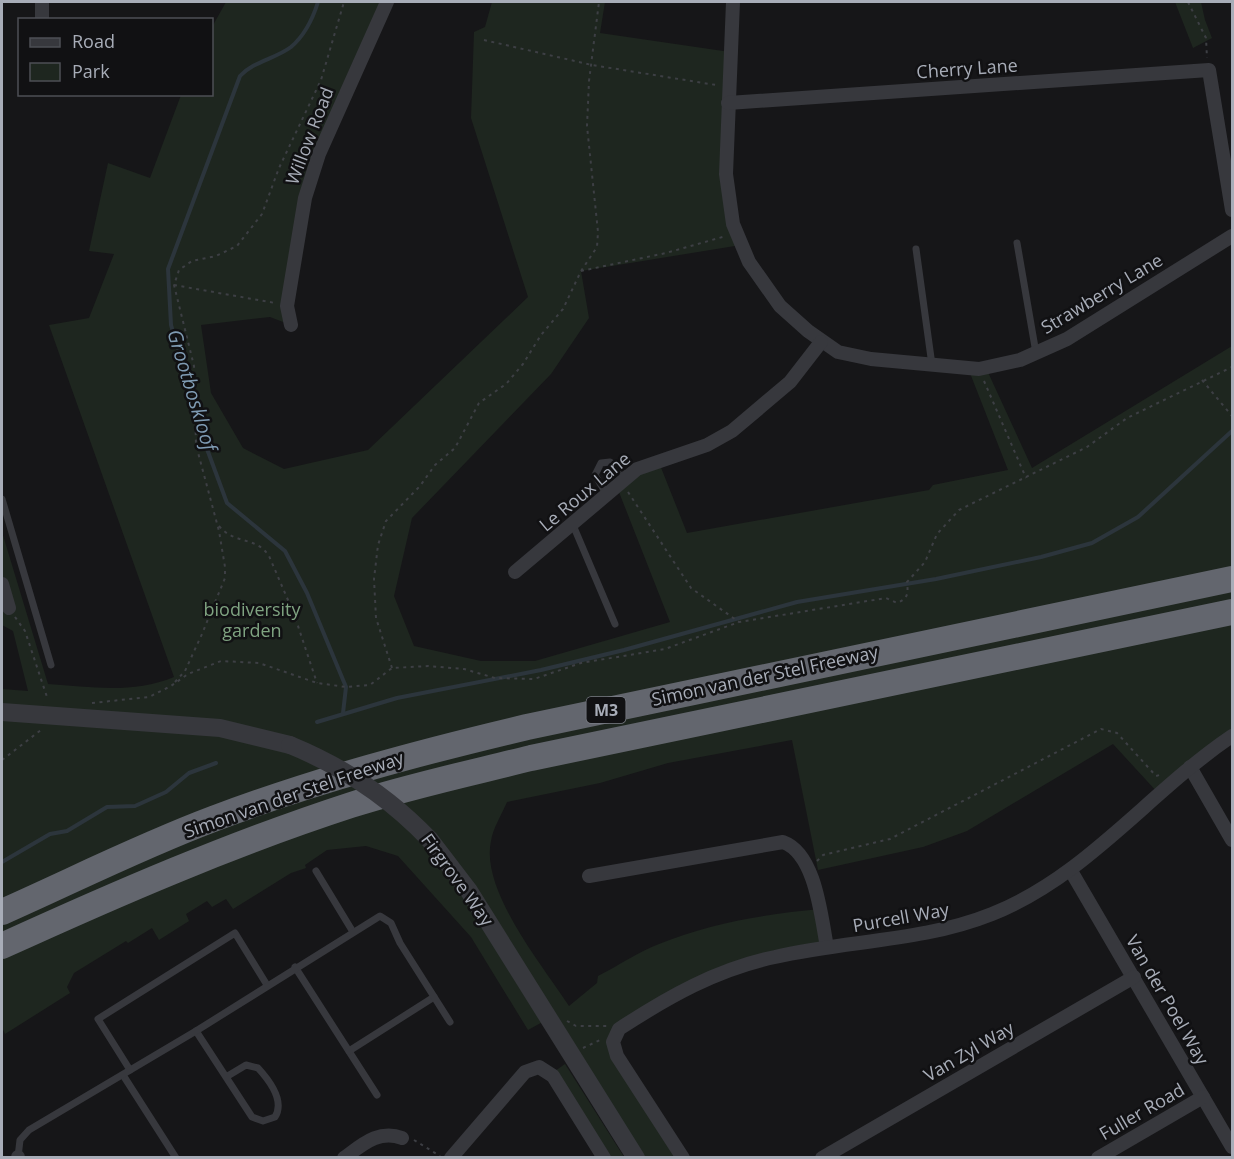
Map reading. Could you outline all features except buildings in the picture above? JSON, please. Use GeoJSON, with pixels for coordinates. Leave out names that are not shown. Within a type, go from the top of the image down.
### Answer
{"type":"FeatureCollection","features":[{"type":"Feature","properties":{"kind":"highway","name":"Simon van der Stel Freeway"},"geometry":{"type":"LineString","coordinates":[[2,912],[213,819],[373,765],[536,724],[1233,579]]}},
{"type":"Feature","properties":{"kind":"highway","name":"Simon van der Stel Freeway"},"geometry":{"type":"LineString","coordinates":[[2,946],[172,870],[353,805],[426,785],[531,758],[1233,612]]}},
{"type":"Feature","properties":{"kind":"street"},"geometry":{"type":"LineString","coordinates":[[42,2],[42,18]]}},
{"type":"Feature","properties":{"kind":"street","name":"Willow Road"},"geometry":{"type":"LineString","coordinates":[[291,326],[287,306],[305,198],[319,154],[387,2]]}},
{"type":"Feature","properties":{"kind":"street","name":"Strawberry Lane"},"geometry":{"type":"LineString","coordinates":[[733,2],[726,174],[733,224],[749,262],[765,286],[796,321],[821,342],[838,352],[855,357],[932,365],[979,369],[998,366],[1067,339],[1233,236]]}},
{"type":"Feature","properties":{"kind":"street"},"geometry":{"type":"LineString","coordinates":[[1209,70],[1233,210]]}},
{"type":"Feature","properties":{"kind":"street","name":"Cherry Lane"},"geometry":{"type":"LineString","coordinates":[[728,103],[1209,70]]}},
{"type":"Feature","properties":{"kind":"street","name":"Le Roux Lane"},"geometry":{"type":"LineString","coordinates":[[515,572],[637,469],[707,445],[732,431],[790,382],[821,342]]}},
{"type":"Feature","properties":{"kind":"street"},"geometry":{"type":"LineString","coordinates":[[2,585],[6,605]]}},
{"type":"Feature","properties":{"kind":"street","name":"Firgrove Way"},"geometry":{"type":"LineString","coordinates":[[2,712],[220,728],[290,744],[356,777],[390,801],[430,840],[469,891],[636,1158]]}},
{"type":"Feature","properties":{"kind":"street","name":"Purcell Way"},"geometry":{"type":"LineString","coordinates":[[619,1029],[671,996],[726,971],[775,956],[827,947],[897,940],[950,929],[996,912],[1071,871],[1190,767],[1233,736]]}},
{"type":"Feature","properties":{"kind":"street"},"geometry":{"type":"LineString","coordinates":[[1190,767],[1233,840]]}},
{"type":"Feature","properties":{"kind":"street"},"geometry":{"type":"LineString","coordinates":[[589,876],[783,842],[796,849],[808,868],[820,909],[827,947]]}},
{"type":"Feature","properties":{"kind":"street","name":"Van der Poel Way"},"geometry":{"type":"LineString","coordinates":[[1071,871],[1233,1147]]}},
{"type":"Feature","properties":{"kind":"street","name":"Van Zyl Way"},"geometry":{"type":"LineString","coordinates":[[822,1158],[1134,977]]}},
{"type":"Feature","properties":{"kind":"street"},"geometry":{"type":"LineString","coordinates":[[619,1029],[613,1042],[617,1056],[683,1158]]}},
{"type":"Feature","properties":{"kind":"street"},"geometry":{"type":"LineString","coordinates":[[451,1158],[525,1072],[543,1068],[553,1076],[604,1158]]}},
{"type":"Feature","properties":{"kind":"street","name":"Fuller Road"},"geometry":{"type":"LineString","coordinates":[[1098,1158],[1203,1097]]}},
{"type":"Feature","properties":{"kind":"street"},"geometry":{"type":"LineString","coordinates":[[344,1158],[380,1135],[392,1134],[402,1138]]}},
{"type":"Feature","properties":{"kind":"lane"},"geometry":{"type":"LineString","coordinates":[[1017,243],[1036,353]]}},
{"type":"Feature","properties":{"kind":"lane"},"geometry":{"type":"LineString","coordinates":[[916,249],[932,365]]}},
{"type":"Feature","properties":{"kind":"lane"},"geometry":{"type":"LineString","coordinates":[[607,495],[596,478],[598,466],[610,462],[625,480]]}},
{"type":"Feature","properties":{"kind":"lane"},"geometry":{"type":"LineString","coordinates":[[2,499],[51,665]]}},
{"type":"Feature","properties":{"kind":"lane"},"geometry":{"type":"LineString","coordinates":[[573,525],[615,624]]}},
{"type":"Feature","properties":{"kind":"lane"},"geometry":{"type":"LineString","coordinates":[[316,871],[353,932]]}},
{"type":"Feature","properties":{"kind":"lane"},"geometry":{"type":"LineString","coordinates":[[18,1157],[20,1140],[29,1130],[196,1031],[375,918],[386,918],[450,1022]]}},
{"type":"Feature","properties":{"kind":"lane"},"geometry":{"type":"LineString","coordinates":[[130,1071],[98,1019],[235,933],[267,985]]}},
{"type":"Feature","properties":{"kind":"lane"},"geometry":{"type":"LineString","coordinates":[[295,967],[377,1095]]}},
{"type":"Feature","properties":{"kind":"lane"},"geometry":{"type":"LineString","coordinates":[[349,1051],[434,997]]}},
{"type":"Feature","properties":{"kind":"lane"},"geometry":{"type":"LineString","coordinates":[[196,1031],[252,1117],[263,1121],[274,1117],[279,1104],[277,1096],[258,1068],[246,1065],[226,1077]]}},
{"type":"Feature","properties":{"kind":"lane"},"geometry":{"type":"LineString","coordinates":[[123,1075],[176,1158]]}},
{"type":"Feature","properties":{"kind":"path"},"geometry":{"type":"LineString","coordinates":[[171,686],[185,671],[225,578],[217,524],[196,445],[194,366],[174,285],[179,270],[192,261],[216,256],[237,246],[262,214],[279,168],[321,80],[344,2]]}},
{"type":"Feature","properties":{"kind":"path"},"geometry":{"type":"LineString","coordinates":[[392,668],[376,618],[374,579],[378,545],[386,521],[420,486],[435,465],[455,448],[479,403],[506,384],[523,364],[541,335],[563,309],[581,271],[597,247],[598,232],[587,126],[599,2]]}},
{"type":"Feature","properties":{"kind":"path"},"geometry":{"type":"LineString","coordinates":[[1188,2],[1206,38],[1209,70]]}},
{"type":"Feature","properties":{"kind":"path"},"geometry":{"type":"LineString","coordinates":[[484,40],[592,65],[722,86],[728,103]]}},
{"type":"Feature","properties":{"kind":"path"},"geometry":{"type":"LineString","coordinates":[[581,271],[666,253],[728,236],[733,224]]}},
{"type":"Feature","properties":{"kind":"path"},"geometry":{"type":"LineString","coordinates":[[174,285],[287,306]]}},
{"type":"Feature","properties":{"kind":"path"},"geometry":{"type":"LineString","coordinates":[[84,703],[149,697],[188,674],[221,661],[259,663],[317,683],[346,687],[370,685],[392,668],[428,666],[464,669],[495,678],[534,679],[581,663],[665,649],[739,622],[886,598],[897,603],[905,600],[908,594],[907,582],[925,562],[937,534],[959,510],[1087,447],[1127,418],[1233,367]]}},
{"type":"Feature","properties":{"kind":"path"},"geometry":{"type":"LineString","coordinates":[[979,369],[1026,478]]}},
{"type":"Feature","properties":{"kind":"path"},"geometry":{"type":"LineString","coordinates":[[1202,380],[1233,416]]}},
{"type":"Feature","properties":{"kind":"path"},"geometry":{"type":"LineString","coordinates":[[625,480],[691,588],[739,622]]}},
{"type":"Feature","properties":{"kind":"path"},"geometry":{"type":"LineString","coordinates":[[217,524],[227,536],[250,541],[264,548],[294,614],[317,683]]}},
{"type":"Feature","properties":{"kind":"path"},"geometry":{"type":"LineString","coordinates":[[6,605],[25,631],[50,706]]}},
{"type":"Feature","properties":{"kind":"path"},"geometry":{"type":"LineString","coordinates":[[2,760],[48,725]]}},
{"type":"Feature","properties":{"kind":"path"},"geometry":{"type":"LineString","coordinates":[[808,868],[823,855],[890,839],[1101,729],[1117,734],[1156,776],[1190,767]]}},
{"type":"Feature","properties":{"kind":"path"},"geometry":{"type":"LineString","coordinates":[[562,1019],[576,1026],[611,1026],[619,1029]]}},
{"type":"Feature","properties":{"kind":"path"},"geometry":{"type":"LineString","coordinates":[[580,1050],[599,1039],[613,1042]]}},
{"type":"Feature","properties":{"kind":"path"},"geometry":{"type":"LineString","coordinates":[[402,1138],[417,1141],[442,1158]]}},
{"type":"Feature","properties":{"kind":"green space","name":"biodiversity garden"},"geometry":{"type":"Polygon","coordinates":[[[226,2],[387,2],[305,198],[291,325],[270,317],[201,325],[211,393],[243,448],[284,469],[368,450],[528,297],[471,118],[474,32],[485,27],[492,2],[605,2],[600,33],[730,52],[726,175],[741,245],[581,271],[589,318],[551,374],[412,518],[394,596],[414,646],[481,661],[535,661],[670,622],[617,487],[658,460],[687,533],[929,490],[933,485],[1008,470],[968,368],[986,368],[1032,468],[1232,346],[1232,736],[1158,793],[1113,744],[967,831],[923,847],[818,870],[792,740],[668,763],[600,783],[507,802],[491,841],[490,861],[495,882],[516,927],[569,1006],[597,983],[598,976],[659,944],[698,930],[738,921],[820,909],[827,947],[775,956],[671,996],[613,1042],[683,1157],[636,1157],[548,1019],[528,1030],[471,937],[398,856],[366,846],[327,850],[305,865],[306,868],[291,873],[233,909],[226,899],[212,907],[207,901],[186,914],[189,921],[159,940],[152,928],[128,943],[126,941],[74,973],[67,987],[70,993],[5,1034],[2,1027],[2,689],[28,691],[13,631],[2,625],[2,532],[48,684],[112,688],[143,686],[174,677],[49,325],[89,318],[114,254],[89,251],[108,163],[150,178],[181,96],[213,96],[213,25],[226,2]]]}},
{"type":"Feature","properties":{"kind":"green space"},"geometry":{"type":"Polygon","coordinates":[[[1175,2],[1201,2],[1212,38],[1193,48],[1175,2]]]}},
{"type":"Feature","properties":{"kind":"green space"},"geometry":{"type":"Polygon","coordinates":[[[565,1064],[624,1157],[610,1157],[555,1071],[565,1064]]]}},
{"type":"Feature","properties":{"kind":"waterway","name":"Grootboskloof"},"geometry":{"type":"LineString","coordinates":[[318,2],[308,26],[296,43],[240,76],[168,269],[171,325],[207,449],[227,503],[285,551],[307,593],[346,687],[343,713]]}},
{"type":"Feature","properties":{"kind":"waterway"},"geometry":{"type":"LineString","coordinates":[[317,722],[397,698],[541,670],[624,650],[797,602],[936,579],[1041,557],[1092,543],[1138,517],[1232,431]]}},
{"type":"Feature","properties":{"kind":"waterway"},"geometry":{"type":"LineString","coordinates":[[2,862],[50,834],[67,831],[107,807],[135,806],[166,792],[189,773],[216,763]]}}]}
